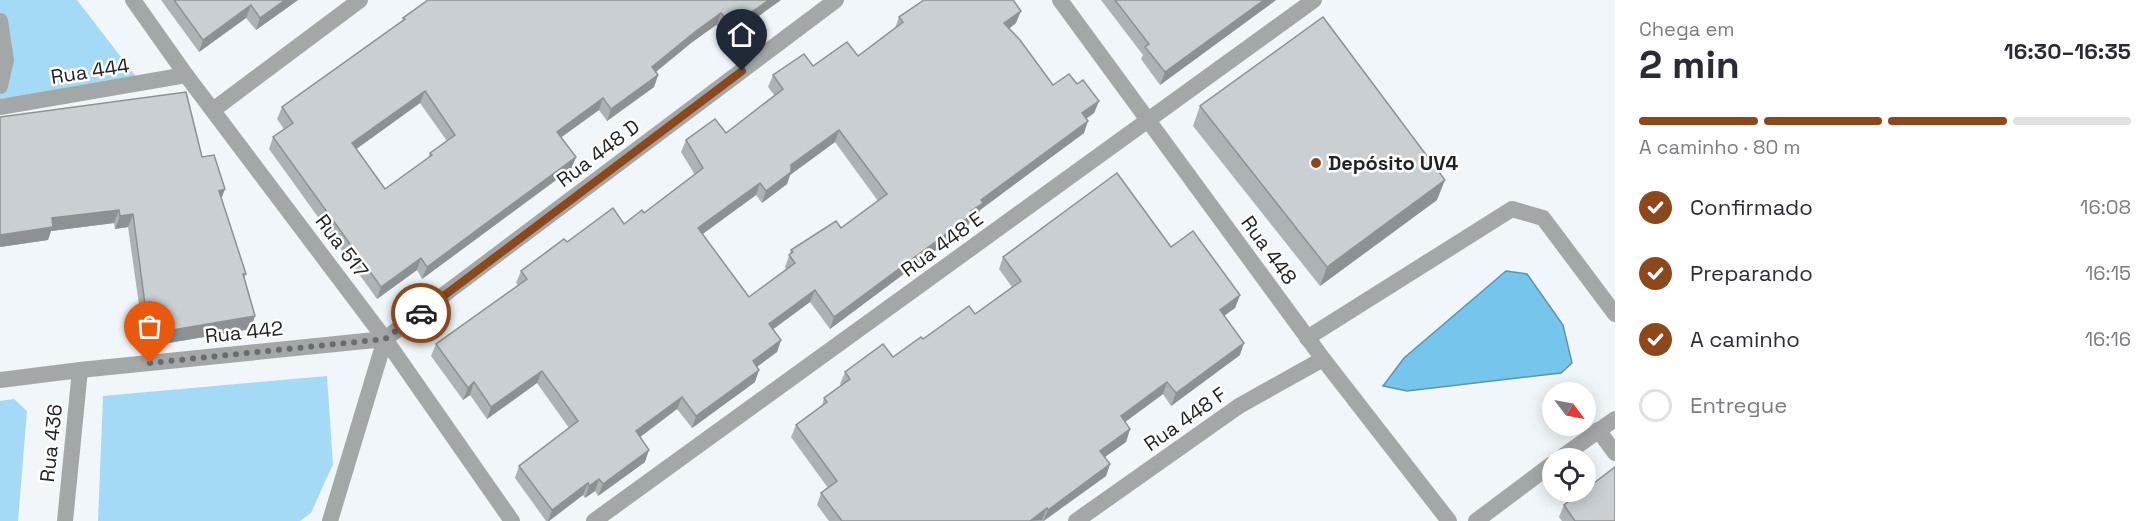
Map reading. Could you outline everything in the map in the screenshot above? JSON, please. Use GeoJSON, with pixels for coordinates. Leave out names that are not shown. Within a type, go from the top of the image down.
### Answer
{"type":"FeatureCollection","features":[{"type":"Feature","properties":{"kind":"street","name":"Rua 517"},"geometry":{"type":"LineString","coordinates":[[133,0],[186,75],[385,339],[512,521]]}},
{"type":"Feature","properties":{"kind":"street"},"geometry":{"type":"LineString","coordinates":[[213,110],[360,0]]}},
{"type":"Feature","properties":{"kind":"street","name":"Rua 448 D"},"geometry":{"type":"LineString","coordinates":[[385,339],[836,0]]}},
{"type":"Feature","properties":{"kind":"street","name":"Rua 448"},"geometry":{"type":"LineString","coordinates":[[1060,0],[1307,338],[1449,521]]}},
{"type":"Feature","properties":{"kind":"street","name":"Rua 448 E"},"geometry":{"type":"LineString","coordinates":[[594,521],[1314,0]]}},
{"type":"Feature","properties":{"kind":"street"},"geometry":{"type":"LineString","coordinates":[[0,21],[6,60],[0,86]]}},
{"type":"Feature","properties":{"kind":"street","name":"Rua 444"},"geometry":{"type":"LineString","coordinates":[[0,107],[186,75]]}},
{"type":"Feature","properties":{"kind":"street"},"geometry":{"type":"LineString","coordinates":[[1307,338],[1512,209],[1544,218],[1615,314]]}},
{"type":"Feature","properties":{"kind":"street"},"geometry":{"type":"LineString","coordinates":[[330,521],[385,339]]}},
{"type":"Feature","properties":{"kind":"street","name":"Rua 442"},"geometry":{"type":"LineString","coordinates":[[0,380],[385,339]]}},
{"type":"Feature","properties":{"kind":"street","name":"Rua 448 F"},"geometry":{"type":"LineString","coordinates":[[1076,521],[1239,405],[1323,359]]}},
{"type":"Feature","properties":{"kind":"street","name":"Rua 436"},"geometry":{"type":"LineString","coordinates":[[65,521],[80,370]]}},
{"type":"Feature","properties":{"kind":"street"},"geometry":{"type":"LineString","coordinates":[[1574,448],[1615,419]]}},
{"type":"Feature","properties":{"kind":"street"},"geometry":{"type":"LineString","coordinates":[[1598,430],[1615,453]]}},
{"type":"Feature","properties":{"kind":"street"},"geometry":{"type":"LineString","coordinates":[[1476,521],[1542,472]]}},
{"type":"Feature","properties":{"kind":"shaded area"},"geometry":{"type":"Polygon","coordinates":[[[0,0],[77,0],[141,83],[0,99],[0,0]]]}},
{"type":"Feature","properties":{"kind":"shaded area"},"geometry":{"type":"Polygon","coordinates":[[[1506,271],[1527,274],[1563,325],[1572,363],[1561,373],[1407,391],[1383,386],[1404,358],[1506,271]]]}},
{"type":"Feature","properties":{"kind":"shaded area"},"geometry":{"type":"Polygon","coordinates":[[[327,376],[333,464],[311,513],[300,521],[98,521],[103,396],[327,376]]]}},
{"type":"Feature","properties":{"kind":"shaded area"},"geometry":{"type":"Polygon","coordinates":[[[14,399],[27,411],[18,521],[0,521],[0,401],[14,399]]]}},
{"type":"Feature","properties":{"kind":"building"},"geometry":{"type":"Polygon","coordinates":[[[174,0],[285,0],[260,18],[251,5],[203,40],[174,0]]]}},
{"type":"Feature","properties":{"kind":"building"},"geometry":{"type":"Polygon","coordinates":[[[428,0],[769,0],[732,26],[721,13],[652,67],[658,75],[611,109],[603,98],[557,132],[576,157],[427,267],[421,258],[381,287],[273,137],[293,123],[282,107],[405,19],[403,18],[428,0]],[[425,91],[352,143],[385,189],[455,135],[425,91]]]}},
{"type":"Feature","properties":{"kind":"building"},"geometry":{"type":"Polygon","coordinates":[[[924,0],[1013,0],[1021,11],[1004,23],[1020,40],[1053,85],[1069,74],[1077,84],[1083,80],[1099,101],[1082,113],[1088,121],[981,200],[983,203],[971,211],[973,214],[834,317],[815,290],[769,324],[781,340],[753,361],[759,370],[696,416],[682,397],[636,431],[649,450],[603,484],[599,479],[589,486],[588,483],[552,510],[519,466],[578,421],[542,371],[491,407],[474,382],[468,388],[436,344],[527,279],[521,271],[564,239],[567,242],[613,208],[624,224],[642,210],[644,213],[703,168],[686,140],[715,119],[726,133],[783,89],[773,75],[804,54],[813,66],[847,42],[858,56],[903,22],[899,17],[924,0]],[[839,130],[791,165],[791,172],[766,191],[760,183],[698,228],[749,297],[795,263],[789,255],[793,252],[791,250],[836,221],[841,228],[887,194],[839,130]]]}},
{"type":"Feature","properties":{"kind":"building"},"geometry":{"type":"Polygon","coordinates":[[[1115,0],[1264,0],[1165,72],[1145,47],[1149,44],[1115,0]]]}},
{"type":"Feature","properties":{"kind":"building","name":"Depósito UV4"},"geometry":{"type":"Polygon","coordinates":[[[1323,17],[1445,180],[1327,267],[1200,106],[1323,17]]]}},
{"type":"Feature","properties":{"kind":"building"},"geometry":{"type":"Polygon","coordinates":[[[186,92],[202,157],[214,155],[225,189],[219,191],[246,274],[243,274],[255,316],[149,334],[133,214],[120,216],[119,210],[52,218],[53,227],[0,235],[0,117],[186,92]]]}},
{"type":"Feature","properties":{"kind":"building"},"geometry":{"type":"Polygon","coordinates":[[[1117,173],[1171,247],[1193,231],[1240,295],[1220,310],[1244,343],[1176,393],[1167,382],[1121,416],[1130,429],[1100,451],[1110,464],[1030,521],[842,521],[821,493],[837,481],[796,425],[827,402],[824,398],[850,379],[845,372],[883,344],[893,357],[969,306],[975,314],[1021,281],[1003,257],[1117,173]]]}},
{"type":"Feature","properties":{"kind":"building"},"geometry":{"type":"Polygon","coordinates":[[[1615,467],[1615,521],[1575,521],[1564,505],[1568,502],[1596,502],[1596,481],[1615,467]]]}},
{"type":"Feature","properties":{"kind":"way so far"},"geometry":{"type":"LineString","coordinates":[[150,363],[385,339],[421,313]]}},
{"type":"Feature","properties":{"kind":"place","name":"Depósito UV4"},"geometry":{"type":"Point","coordinates":[1316,163]}},
{"type":"Feature","properties":{"kind":"route"},"geometry":{"type":"LineString","coordinates":[[421,313],[742,71]]}}]}
